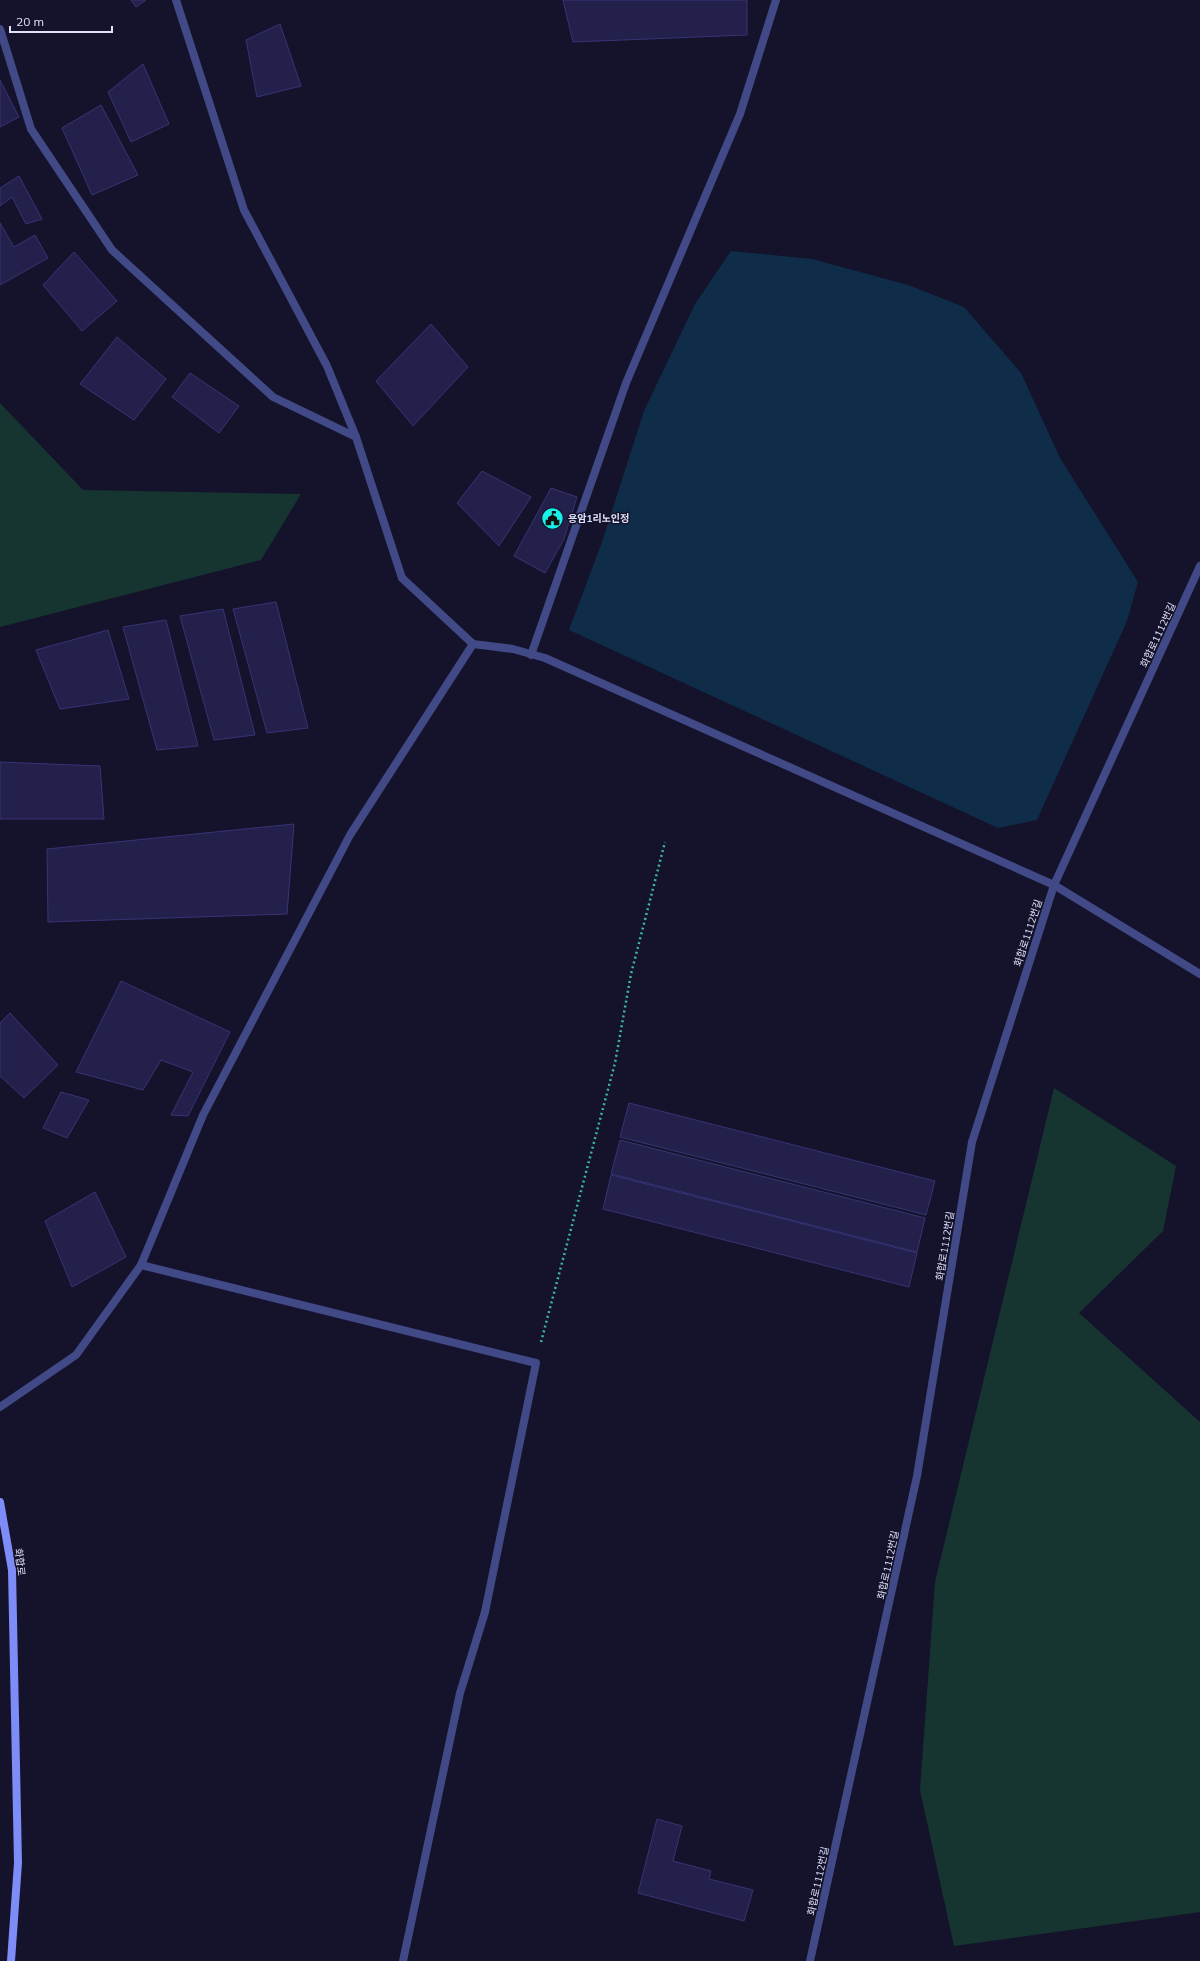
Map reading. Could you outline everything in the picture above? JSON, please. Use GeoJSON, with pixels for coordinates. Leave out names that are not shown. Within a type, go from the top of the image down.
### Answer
{"type":"FeatureCollection","features":[{"type":"Feature","properties":{"kind":"main road","name":"화합로"},"geometry":{"type":"LineString","coordinates":[[0,1502],[12,1570],[18,1863],[10,1961]]}},
{"type":"Feature","properties":{"kind":"street"},"geometry":{"type":"LineString","coordinates":[[176,0],[244,210],[327,366],[356,437],[402,578],[473,644],[513,649],[553,662],[1054,885],[1200,974]]}},
{"type":"Feature","properties":{"kind":"street"},"geometry":{"type":"LineString","coordinates":[[531,655],[626,383],[740,114],[776,0]]}},
{"type":"Feature","properties":{"kind":"street"},"geometry":{"type":"LineString","coordinates":[[0,29],[31,129],[112,250],[273,397],[356,437]]}},
{"type":"Feature","properties":{"kind":"street","name":"화합로1112번길"},"geometry":{"type":"LineString","coordinates":[[810,1961],[918,1476],[972,1142],[1054,885],[1200,566]]}},
{"type":"Feature","properties":{"kind":"street"},"geometry":{"type":"LineString","coordinates":[[0,1407],[76,1355],[141,1265],[203,1114],[347,842],[473,644]]}},
{"type":"Feature","properties":{"kind":"street"},"geometry":{"type":"LineString","coordinates":[[141,1265],[536,1363],[485,1612],[460,1693],[403,1961]]}},
{"type":"Feature","properties":{"kind":"path"},"geometry":{"type":"LineString","coordinates":[[536,1363],[615,1063],[631,974],[665,842]]}},
{"type":"Feature","properties":{"kind":"green space"},"geometry":{"type":"Polygon","coordinates":[[[0,403],[83,490],[301,494],[261,560],[0,627],[0,403]]]}},
{"type":"Feature","properties":{"kind":"green space"},"geometry":{"type":"Polygon","coordinates":[[[1054,1088],[1176,1166],[1163,1231],[1079,1313],[1200,1422],[1200,1912],[954,1946],[920,1790],[935,1582],[1054,1088]]]}},
{"type":"Feature","properties":{"kind":"water"},"geometry":{"type":"Polygon","coordinates":[[[731,251],[812,259],[908,285],[964,307],[1021,373],[1060,458],[1138,582],[1127,621],[1037,820],[998,828],[569,630],[602,542],[644,411],[695,304],[731,251]]]}},
{"type":"Feature","properties":{"kind":"building"},"geometry":{"type":"Polygon","coordinates":[[[131,0],[146,0],[136,7],[131,0]]]}},
{"type":"Feature","properties":{"kind":"building"},"geometry":{"type":"Polygon","coordinates":[[[563,0],[747,0],[747,35],[573,42],[563,0]]]}},
{"type":"Feature","properties":{"kind":"building"},"geometry":{"type":"Polygon","coordinates":[[[280,24],[301,86],[257,97],[246,40],[280,24]]]}},
{"type":"Feature","properties":{"kind":"building"},"geometry":{"type":"Polygon","coordinates":[[[143,64],[169,124],[131,142],[108,92],[143,64]]]}},
{"type":"Feature","properties":{"kind":"building"},"geometry":{"type":"Polygon","coordinates":[[[0,80],[19,117],[0,127],[0,80]]]}},
{"type":"Feature","properties":{"kind":"building"},"geometry":{"type":"Polygon","coordinates":[[[101,105],[138,175],[92,195],[62,128],[101,105]]]}},
{"type":"Feature","properties":{"kind":"building"},"geometry":{"type":"Polygon","coordinates":[[[19,176],[42,219],[26,224],[12,197],[0,206],[0,188],[19,176]]]}},
{"type":"Feature","properties":{"kind":"building"},"geometry":{"type":"Polygon","coordinates":[[[0,223],[14,247],[35,235],[48,258],[0,285],[0,223]]]}},
{"type":"Feature","properties":{"kind":"building"},"geometry":{"type":"Polygon","coordinates":[[[74,252],[117,301],[82,331],[43,285],[74,252]]]}},
{"type":"Feature","properties":{"kind":"building"},"geometry":{"type":"Polygon","coordinates":[[[431,324],[468,367],[413,426],[376,381],[431,324]]]}},
{"type":"Feature","properties":{"kind":"building"},"geometry":{"type":"Polygon","coordinates":[[[117,337],[166,379],[134,420],[80,384],[117,337]]]}},
{"type":"Feature","properties":{"kind":"building"},"geometry":{"type":"Polygon","coordinates":[[[190,373],[239,406],[219,433],[172,397],[190,373]]]}},
{"type":"Feature","properties":{"kind":"building"},"geometry":{"type":"Polygon","coordinates":[[[482,471],[531,497],[499,546],[457,503],[482,471]]]}},
{"type":"Feature","properties":{"kind":"building","name":"용암1리노인정"},"geometry":{"type":"Polygon","coordinates":[[[551,488],[577,497],[564,539],[545,573],[514,556],[551,488]]]}},
{"type":"Feature","properties":{"kind":"building"},"geometry":{"type":"Polygon","coordinates":[[[276,602],[308,728],[267,733],[233,609],[276,602]]]}},
{"type":"Feature","properties":{"kind":"building"},"geometry":{"type":"Polygon","coordinates":[[[223,609],[255,735],[214,740],[180,616],[223,609]]]}},
{"type":"Feature","properties":{"kind":"building"},"geometry":{"type":"Polygon","coordinates":[[[166,620],[198,746],[157,750],[123,627],[166,620]]]}},
{"type":"Feature","properties":{"kind":"building"},"geometry":{"type":"Polygon","coordinates":[[[108,630],[129,699],[60,709],[36,650],[108,630]]]}},
{"type":"Feature","properties":{"kind":"building"},"geometry":{"type":"Polygon","coordinates":[[[0,762],[100,766],[104,819],[0,819],[0,762]]]}},
{"type":"Feature","properties":{"kind":"building"},"geometry":{"type":"Polygon","coordinates":[[[294,824],[287,914],[48,922],[47,849],[294,824]]]}},
{"type":"Feature","properties":{"kind":"building"},"geometry":{"type":"Polygon","coordinates":[[[121,981],[230,1032],[188,1116],[171,1115],[193,1072],[161,1060],[143,1090],[76,1072],[121,981]]]}},
{"type":"Feature","properties":{"kind":"building"},"geometry":{"type":"Polygon","coordinates":[[[10,1013],[58,1065],[24,1098],[0,1076],[0,1023],[10,1013]]]}},
{"type":"Feature","properties":{"kind":"building"},"geometry":{"type":"Polygon","coordinates":[[[61,1092],[89,1100],[67,1138],[43,1128],[61,1092]]]}},
{"type":"Feature","properties":{"kind":"building"},"geometry":{"type":"Polygon","coordinates":[[[629,1103],[935,1181],[926,1215],[620,1137],[629,1103]]]}},
{"type":"Feature","properties":{"kind":"building"},"geometry":{"type":"Polygon","coordinates":[[[620,1140],[925,1218],[917,1252],[611,1174],[620,1140]]]}},
{"type":"Feature","properties":{"kind":"building"},"geometry":{"type":"Polygon","coordinates":[[[611,1175],[917,1253],[909,1287],[603,1209],[611,1175]]]}},
{"type":"Feature","properties":{"kind":"building"},"geometry":{"type":"Polygon","coordinates":[[[95,1192],[126,1257],[72,1287],[45,1221],[95,1192]]]}},
{"type":"Feature","properties":{"kind":"building"},"geometry":{"type":"Polygon","coordinates":[[[657,1819],[682,1826],[673,1861],[711,1871],[709,1879],[753,1890],[744,1921],[638,1893],[657,1819]]]}},
{"type":"Feature","properties":{"kind":"place","name":"용암1리노인정"},"geometry":{"type":"Point","coordinates":[553,518]}}]}
